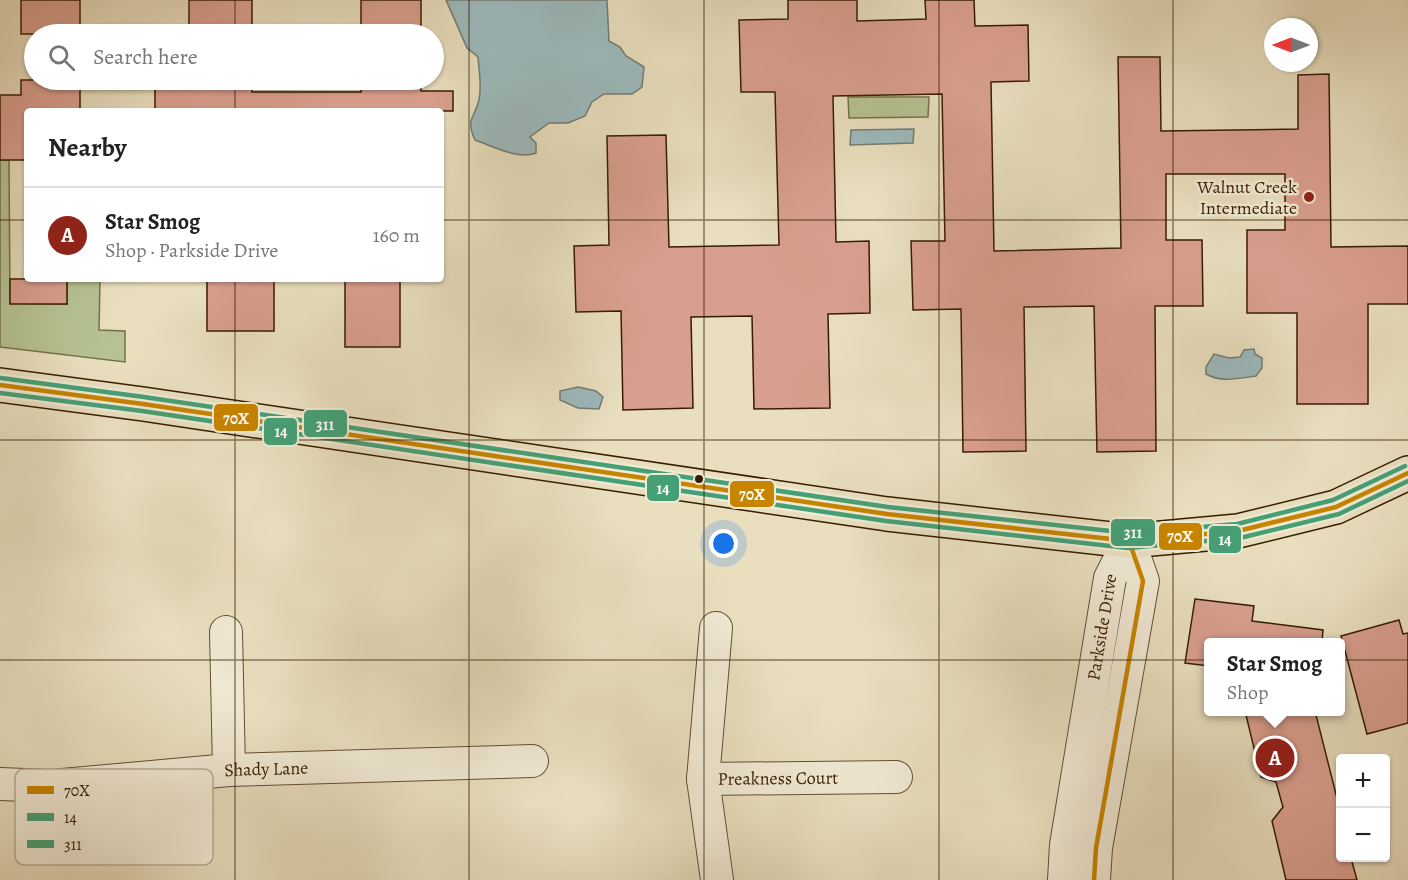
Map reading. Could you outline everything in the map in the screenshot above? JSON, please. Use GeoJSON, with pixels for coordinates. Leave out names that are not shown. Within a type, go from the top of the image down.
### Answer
{"type":"FeatureCollection","features":[{"type":"Feature","properties":{"kind":"main road"},"geometry":{"type":"LineString","coordinates":[[0,385],[887,514],[1129,541],[1238,531],[1336,507],[1408,473]]}},
{"type":"Feature","properties":{"kind":"street","name":"Parkside Drive"},"geometry":{"type":"LineString","coordinates":[[1064,880],[1066,844],[1110,578],[1129,541]]}},
{"type":"Feature","properties":{"kind":"street","name":"Parkside Drive"},"geometry":{"type":"LineString","coordinates":[[1094,880],[1096,848],[1143,581],[1129,541]]}},
{"type":"Feature","properties":{"kind":"street","name":"Preakness Court"},"geometry":{"type":"LineString","coordinates":[[716,628],[703,779],[896,777]]}},
{"type":"Feature","properties":{"kind":"street"},"geometry":{"type":"LineString","coordinates":[[226,632],[229,770]]}},
{"type":"Feature","properties":{"kind":"street","name":"Shady Lane"},"geometry":{"type":"LineString","coordinates":[[213,771],[532,761]]}},
{"type":"Feature","properties":{"kind":"street"},"geometry":{"type":"LineString","coordinates":[[703,779],[717,880]]}},
{"type":"Feature","properties":{"kind":"street","name":"Shady Lane"},"geometry":{"type":"LineString","coordinates":[[0,784],[15,785]]}},
{"type":"Feature","properties":{"kind":"green space"},"geometry":{"type":"Polygon","coordinates":[[[848,97],[929,97],[928,117],[849,118],[848,97]]]}},
{"type":"Feature","properties":{"kind":"green space"},"geometry":{"type":"Polygon","coordinates":[[[0,160],[9,160],[10,303],[67,304],[67,282],[100,282],[99,330],[125,331],[125,362],[0,347],[0,160]]]}},
{"type":"Feature","properties":{"kind":"water"},"geometry":{"type":"Polygon","coordinates":[[[446,0],[607,0],[609,41],[620,47],[626,56],[644,67],[642,87],[632,94],[604,94],[592,102],[585,116],[568,123],[549,123],[530,137],[536,143],[536,153],[513,154],[475,140],[471,122],[480,95],[478,57],[467,48],[446,0]]]}},
{"type":"Feature","properties":{"kind":"water"},"geometry":{"type":"Polygon","coordinates":[[[914,129],[913,143],[850,145],[851,130],[914,129]]]}},
{"type":"Feature","properties":{"kind":"water"},"geometry":{"type":"Polygon","coordinates":[[[1254,349],[1255,354],[1262,358],[1262,368],[1256,376],[1224,379],[1206,374],[1206,367],[1214,354],[1229,358],[1240,357],[1244,350],[1254,349]]]}},
{"type":"Feature","properties":{"kind":"water"},"geometry":{"type":"Polygon","coordinates":[[[578,387],[596,391],[603,397],[599,409],[578,408],[560,400],[560,391],[578,387]]]}},
{"type":"Feature","properties":{"kind":"building"},"geometry":{"type":"Polygon","coordinates":[[[21,0],[80,0],[80,24],[24,24],[24,34],[21,34],[21,0]]]}},
{"type":"Feature","properties":{"kind":"building"},"geometry":{"type":"Polygon","coordinates":[[[189,0],[252,0],[252,24],[189,24],[189,0]]]}},
{"type":"Feature","properties":{"kind":"building"},"geometry":{"type":"Polygon","coordinates":[[[361,0],[421,0],[421,24],[361,24],[361,0]]]}},
{"type":"Feature","properties":{"kind":"building"},"geometry":{"type":"Polygon","coordinates":[[[788,0],[857,0],[857,21],[926,19],[925,0],[974,0],[975,26],[1028,25],[1029,81],[991,82],[994,251],[1121,248],[1118,57],[1160,57],[1161,131],[1298,129],[1298,75],[1329,74],[1331,247],[1408,246],[1408,304],[1368,304],[1368,404],[1297,404],[1297,313],[1247,313],[1247,230],[1285,230],[1285,174],[1166,174],[1166,240],[1202,240],[1203,306],[1155,306],[1156,451],[1097,452],[1094,306],[1024,307],[1026,451],[963,452],[961,309],[913,310],[911,241],[945,241],[942,94],[833,96],[836,242],[869,241],[870,313],[828,314],[830,408],[754,409],[752,316],[691,317],[693,408],[623,410],[621,311],[576,312],[574,246],[609,245],[607,136],[666,135],[669,247],[779,245],[775,92],[741,92],[739,20],[788,19],[788,0]]]}},
{"type":"Feature","properties":{"kind":"building"},"geometry":{"type":"Polygon","coordinates":[[[21,80],[24,80],[24,90],[80,90],[80,108],[24,108],[24,160],[0,160],[0,95],[21,95],[21,80]]]}},
{"type":"Feature","properties":{"kind":"building"},"geometry":{"type":"Polygon","coordinates":[[[155,90],[453,91],[453,111],[444,111],[444,108],[155,108],[155,90]]]}},
{"type":"Feature","properties":{"kind":"building"},"geometry":{"type":"Polygon","coordinates":[[[10,279],[24,279],[24,282],[67,282],[67,304],[10,304],[10,279]]]}},
{"type":"Feature","properties":{"kind":"building"},"geometry":{"type":"Polygon","coordinates":[[[207,282],[274,282],[274,331],[207,331],[207,282]]]}},
{"type":"Feature","properties":{"kind":"building"},"geometry":{"type":"Polygon","coordinates":[[[345,282],[400,282],[400,347],[345,347],[345,282]]]}},
{"type":"Feature","properties":{"kind":"building"},"geometry":{"type":"Polygon","coordinates":[[[1195,599],[1254,606],[1252,621],[1323,630],[1322,638],[1204,638],[1204,665],[1185,663],[1195,599]]]}},
{"type":"Feature","properties":{"kind":"building"},"geometry":{"type":"Polygon","coordinates":[[[1399,620],[1403,634],[1408,633],[1408,723],[1367,734],[1345,651],[1345,638],[1341,636],[1399,620]]]}},
{"type":"Feature","properties":{"kind":"building"},"geometry":{"type":"Polygon","coordinates":[[[1246,716],[1316,716],[1336,794],[1336,862],[1352,862],[1357,880],[1286,880],[1272,821],[1283,807],[1276,782],[1261,777],[1246,716]]]}},
{"type":"Feature","properties":{"kind":"transit line","name":"311"},"geometry":{"type":"LineString","coordinates":[[1,378],[888,507],[1129,533],[1237,524],[1333,500],[1405,466]]}},
{"type":"Feature","properties":{"kind":"transit line","name":"70X"},"geometry":{"type":"LineString","coordinates":[[0,385],[887,514],[1129,541],[1238,531],[1336,507],[1408,473]]}},
{"type":"Feature","properties":{"kind":"transit line","name":"14"},"geometry":{"type":"LineString","coordinates":[[0,393],[142,411],[886,521],[1128,548],[1240,538],[1339,514],[1408,481]]}},
{"type":"Feature","properties":{"kind":"transit line","name":"70X"},"geometry":{"type":"LineString","coordinates":[[1094,880],[1096,848],[1143,581],[1129,541]]}},
{"type":"Feature","properties":{"kind":"place","name":"Walnut Creek Intermediate"},"geometry":{"type":"Point","coordinates":[1309,197]}},
{"type":"Feature","properties":{"kind":"place","name":"Star Smog"},"geometry":{"type":"Point","coordinates":[1275,758]}}]}
